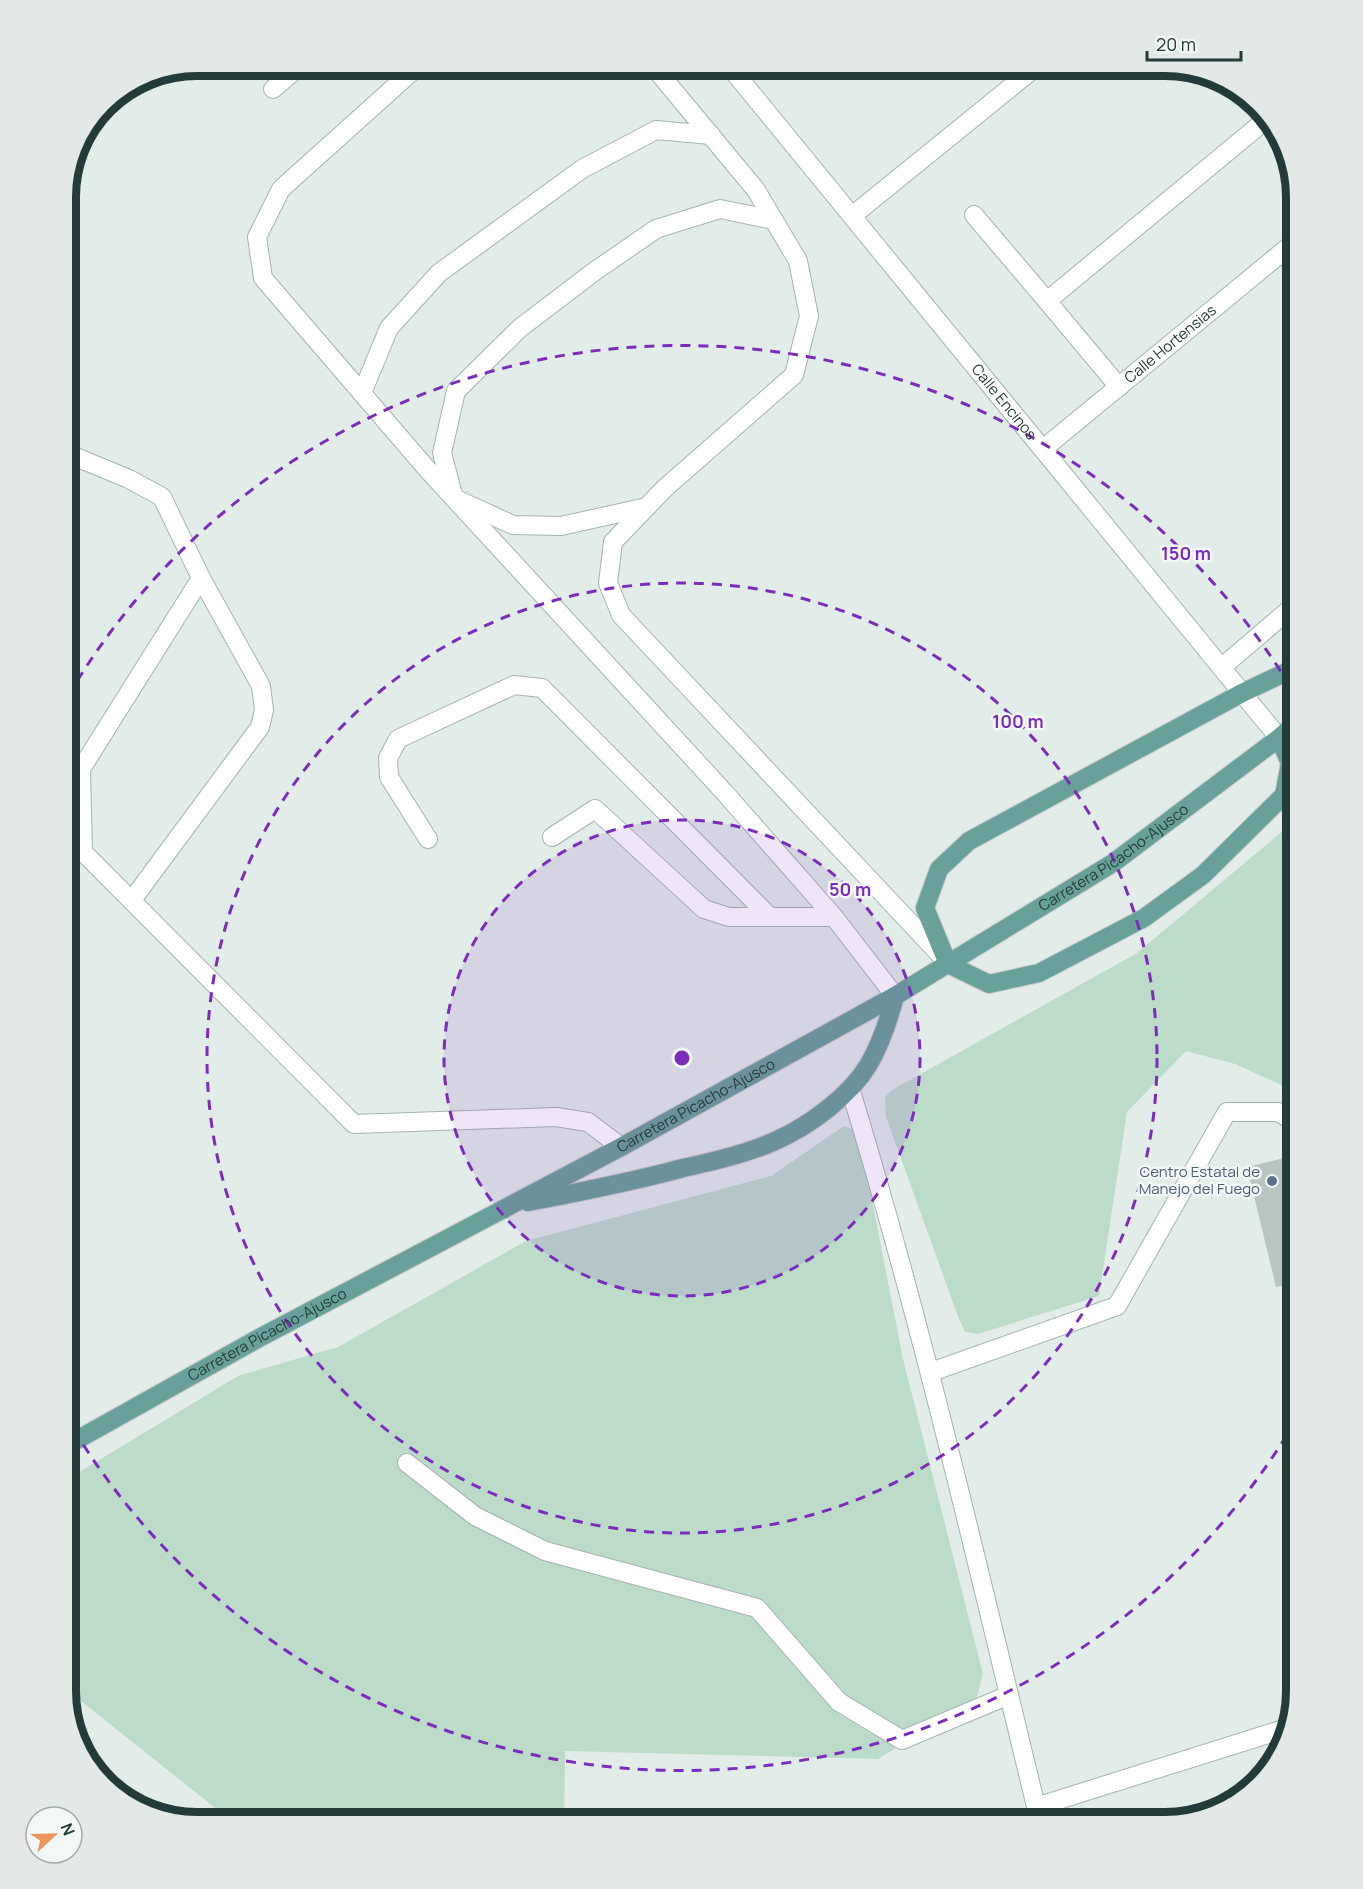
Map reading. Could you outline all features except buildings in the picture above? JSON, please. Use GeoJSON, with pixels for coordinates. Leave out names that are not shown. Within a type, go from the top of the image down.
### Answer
{"type":"FeatureCollection","features":[{"type":"Feature","properties":{"kind":"main road"},"geometry":{"type":"LineString","coordinates":[[1286,672],[1242,693],[969,841],[939,869],[925,908],[948,964],[989,984],[1040,973],[1144,918],[1203,875],[1284,795],[1286,784]]}},
{"type":"Feature","properties":{"kind":"main road","name":"Carretera Picacho-Ajusco"},"geometry":{"type":"LineString","coordinates":[[77,1440],[261,1337],[621,1147],[895,996],[1113,863],[1286,732]]}},
{"type":"Feature","properties":{"kind":"main road"},"geometry":{"type":"LineString","coordinates":[[1279,738],[1286,754]]}},
{"type":"Feature","properties":{"kind":"main road"},"geometry":{"type":"LineString","coordinates":[[509,1206],[618,1185],[727,1157],[775,1141],[814,1120],[850,1088],[868,1065],[889,1020],[895,996]]}},
{"type":"Feature","properties":{"kind":"street"},"geometry":{"type":"LineString","coordinates":[[273,89],[287,77]]}},
{"type":"Feature","properties":{"kind":"street"},"geometry":{"type":"LineString","coordinates":[[406,77],[281,189],[257,237],[263,278],[454,498],[725,792],[834,917],[895,996]]}},
{"type":"Feature","properties":{"kind":"street"},"geometry":{"type":"LineString","coordinates":[[662,77],[756,190],[798,261],[809,316],[794,375],[665,488],[613,542],[608,583],[621,615],[948,964]]}},
{"type":"Feature","properties":{"kind":"street","name":"Calle Encinos"},"geometry":{"type":"LineString","coordinates":[[738,77],[1279,738]]}},
{"type":"Feature","properties":{"kind":"street"},"geometry":{"type":"LineString","coordinates":[[852,216],[1023,77]]}},
{"type":"Feature","properties":{"kind":"street"},"geometry":{"type":"LineString","coordinates":[[1047,301],[1261,124]]}},
{"type":"Feature","properties":{"kind":"street"},"geometry":{"type":"LineString","coordinates":[[362,393],[390,328],[439,273],[582,169],[656,130],[711,135]]}},
{"type":"Feature","properties":{"kind":"street"},"geometry":{"type":"LineString","coordinates":[[454,498],[442,453],[456,391],[520,328],[595,271],[656,229],[720,209],[774,220]]}},
{"type":"Feature","properties":{"kind":"street"},"geometry":{"type":"LineString","coordinates":[[974,215],[1119,387]]}},
{"type":"Feature","properties":{"kind":"street","name":"Calle Hortensias"},"geometry":{"type":"LineString","coordinates":[[1043,449],[1286,249]]}},
{"type":"Feature","properties":{"kind":"street"},"geometry":{"type":"LineString","coordinates":[[77,458],[129,479],[162,497],[201,578],[261,686],[264,710],[260,727],[132,900]]}},
{"type":"Feature","properties":{"kind":"street"},"geometry":{"type":"LineString","coordinates":[[454,498],[513,525],[561,526],[647,507]]}},
{"type":"Feature","properties":{"kind":"street"},"geometry":{"type":"LineString","coordinates":[[201,578],[81,769],[83,852],[354,1124],[556,1117],[588,1122],[621,1147]]}},
{"type":"Feature","properties":{"kind":"street"},"geometry":{"type":"LineString","coordinates":[[1222,667],[1286,612]]}},
{"type":"Feature","properties":{"kind":"street"},"geometry":{"type":"LineString","coordinates":[[428,840],[389,777],[388,758],[398,739],[514,685],[542,688],[770,917]]}},
{"type":"Feature","properties":{"kind":"street"},"geometry":{"type":"LineString","coordinates":[[552,837],[595,809],[704,909],[729,917],[834,917]]}},
{"type":"Feature","properties":{"kind":"street"},"geometry":{"type":"LineString","coordinates":[[850,1088],[931,1372],[1037,1812]]}},
{"type":"Feature","properties":{"kind":"street"},"geometry":{"type":"LineString","coordinates":[[931,1372],[1117,1306],[1227,1112],[1278,1113],[1286,1117]]}},
{"type":"Feature","properties":{"kind":"street"},"geometry":{"type":"LineString","coordinates":[[407,1463],[475,1516],[545,1551],[758,1608],[839,1702],[902,1740],[1009,1695]]}},
{"type":"Feature","properties":{"kind":"street"},"geometry":{"type":"LineString","coordinates":[[1047,1812],[1279,1731]]}},
{"type":"Feature","properties":{"kind":"green space"},"geometry":{"type":"Polygon","coordinates":[[[1286,828],[1286,1087],[1235,1064],[1186,1051],[1127,1112],[1099,1296],[978,1334],[965,1332],[886,1117],[885,1097],[892,1090],[1137,953],[1286,828]]]}},
{"type":"Feature","properties":{"kind":"green space"},"geometry":{"type":"Polygon","coordinates":[[[844,1126],[854,1130],[868,1180],[903,1359],[983,1674],[977,1697],[878,1759],[565,1751],[564,1812],[220,1812],[77,1698],[77,1473],[238,1376],[338,1347],[526,1241],[771,1176],[844,1126]]]}},
{"type":"Feature","properties":{"kind":"place","name":"Centro Estatal de Manejo del Fuego"},"geometry":{"type":"Point","coordinates":[1272,1181]}}]}
